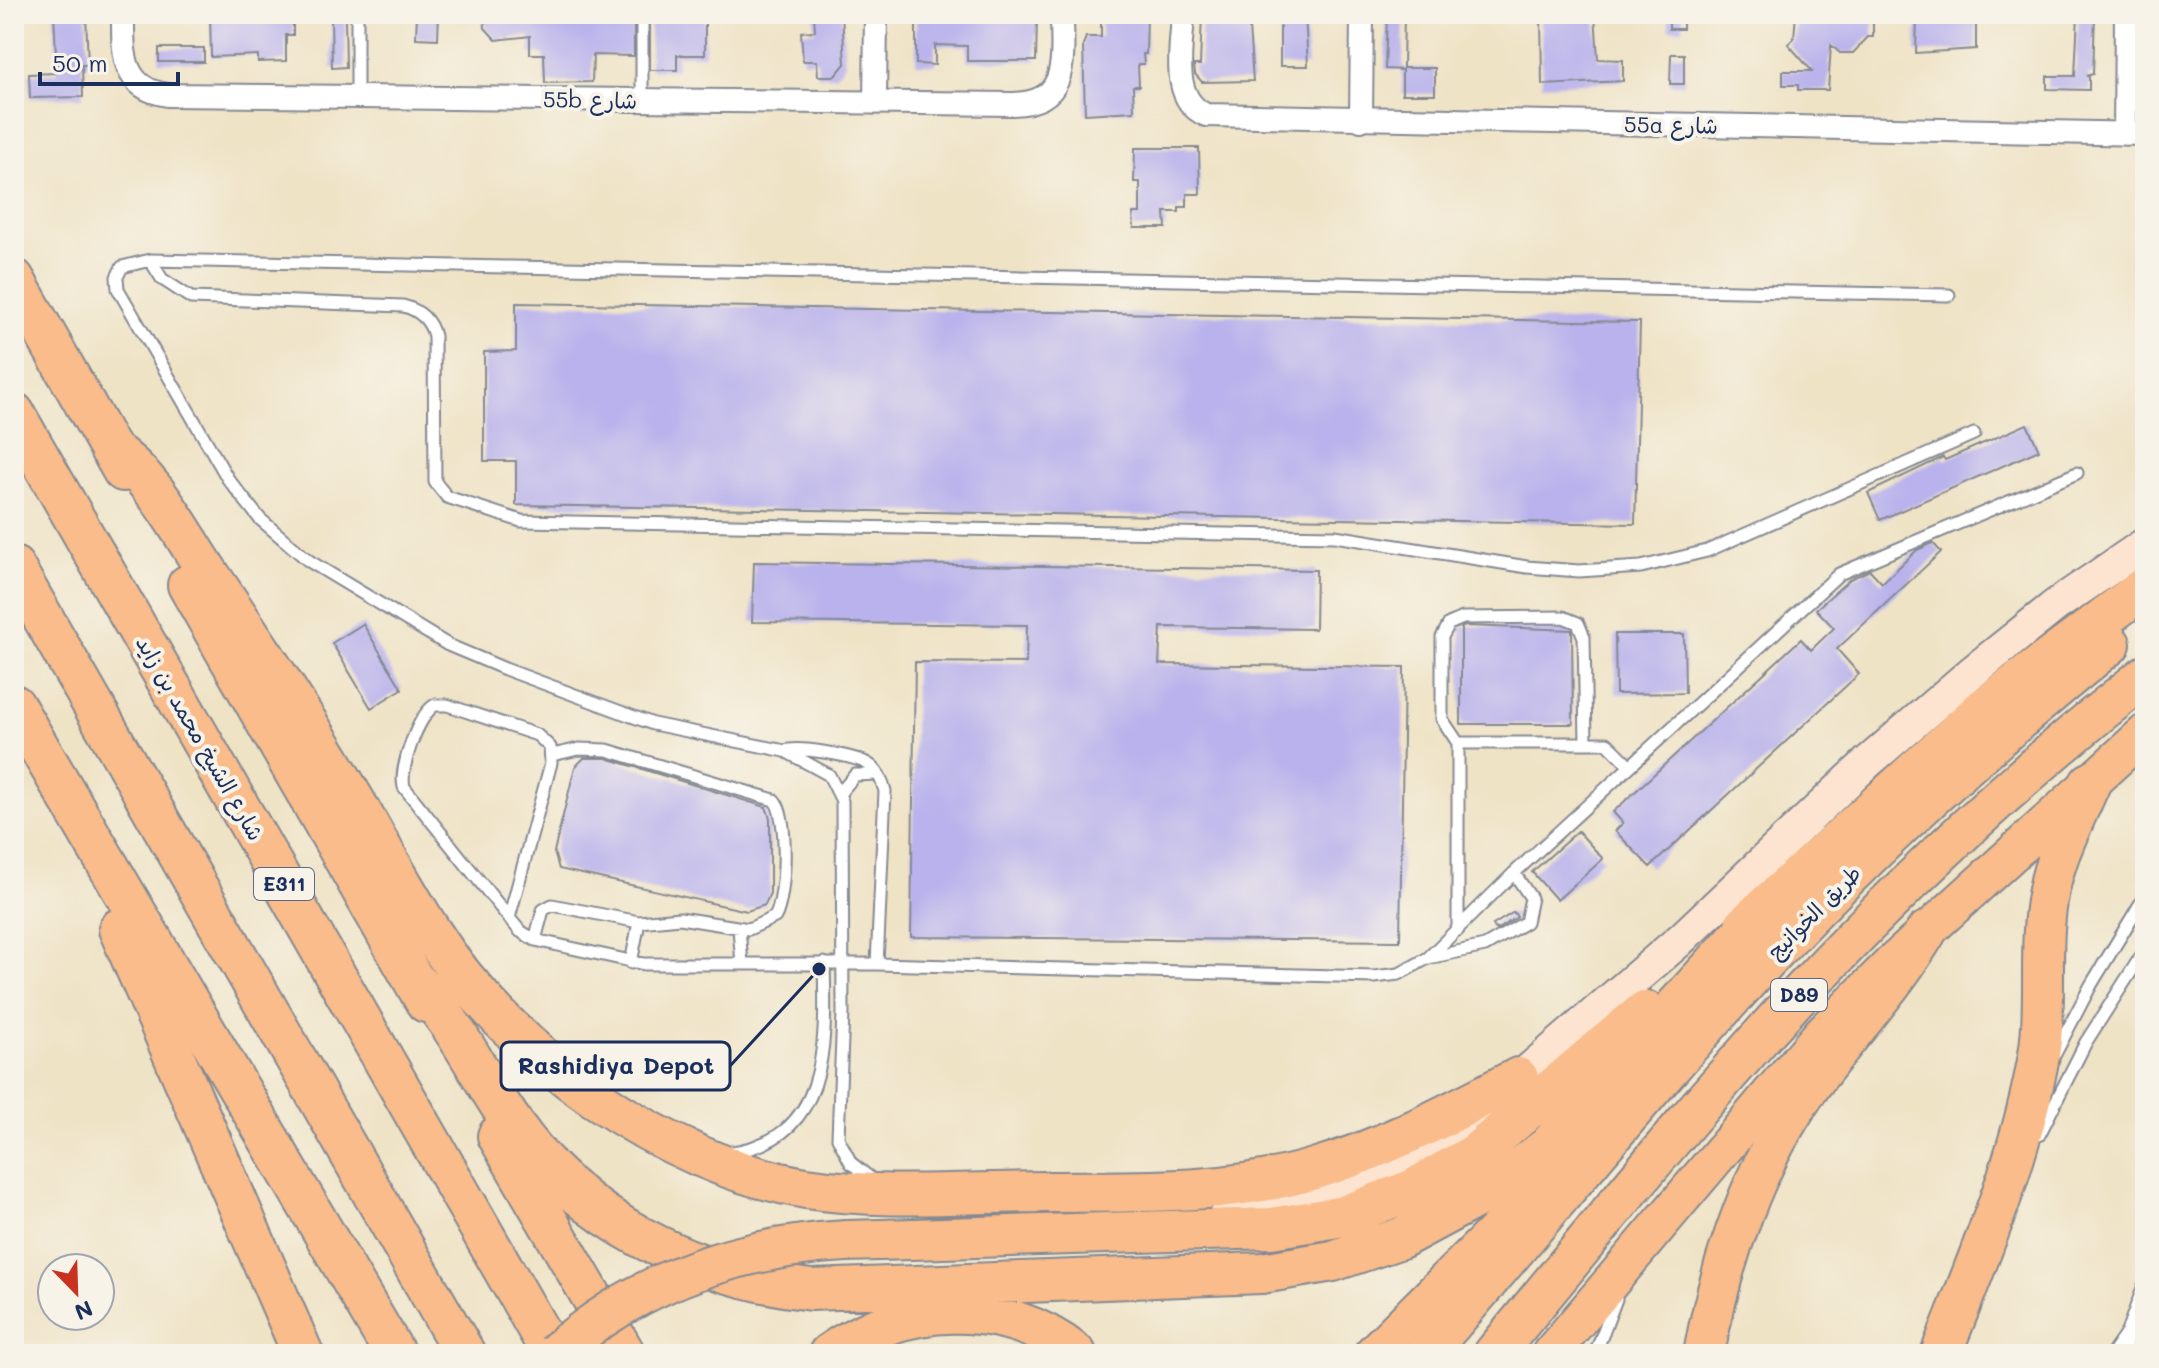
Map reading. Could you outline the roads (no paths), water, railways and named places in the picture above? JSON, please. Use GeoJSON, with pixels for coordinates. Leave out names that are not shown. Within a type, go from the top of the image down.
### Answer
{"type":"FeatureCollection","features":[{"type":"Feature","properties":{"kind":"highway"},"geometry":{"type":"LineString","coordinates":[[14,279],[625,1354]]}},
{"type":"Feature","properties":{"kind":"highway","name":"شارع الشيخ محمد بن زايد"},"geometry":{"type":"LineString","coordinates":[[14,413],[554,1354]]}},
{"type":"Feature","properties":{"kind":"highway"},"geometry":{"type":"LineString","coordinates":[[110,449],[143,476],[242,622],[316,736],[415,908],[453,963],[503,1018],[566,1076],[636,1124],[683,1149],[734,1170],[804,1188],[865,1194],[1194,1190],[1273,1179],[1387,1143],[1518,1078]]}},
{"type":"Feature","properties":{"kind":"highway"},"geometry":{"type":"LineString","coordinates":[[14,567],[465,1354]]}},
{"type":"Feature","properties":{"kind":"highway"},"geometry":{"type":"LineString","coordinates":[[554,1354],[606,1314],[681,1275],[762,1250],[846,1241],[1308,1225],[1378,1205],[1444,1174],[1504,1132],[1766,907],[1983,709],[2145,587]]}},
{"type":"Feature","properties":{"kind":"highway","name":"طريق الخوانيج"},"geometry":{"type":"LineString","coordinates":[[1425,1354],[1759,968],[1875,850],[2002,734],[2145,617]]}},
{"type":"Feature","properties":{"kind":"highway","name":"طريق الخوانيج"},"geometry":{"type":"LineString","coordinates":[[1494,1354],[1687,1121],[1809,984],[1979,816],[2145,676]]}},
{"type":"Feature","properties":{"kind":"highway"},"geometry":{"type":"LineString","coordinates":[[14,705],[395,1354]]}},
{"type":"Feature","properties":{"kind":"highway"},"geometry":{"type":"LineString","coordinates":[[45,760],[303,1354]]}},
{"type":"Feature","properties":{"kind":"highway"},"geometry":{"type":"LineString","coordinates":[[1941,1354],[2001,1200],[2028,1146],[2043,1038],[2048,891],[2090,783]]}},
{"type":"Feature","properties":{"kind":"highway"},"geometry":{"type":"LineString","coordinates":[[414,980],[445,1015],[511,1122],[543,1162],[579,1197],[620,1227],[712,1271],[761,1283],[824,1290],[1262,1273],[1333,1261],[1401,1238],[1465,1206],[1522,1169],[1572,1124],[1766,907]]}},
{"type":"Feature","properties":{"kind":"highway"},"geometry":{"type":"LineString","coordinates":[[1704,1354],[1734,1238],[1770,1154],[1812,1084],[1906,966],[1926,932]]}},
{"type":"Feature","properties":{"kind":"highway"},"geometry":{"type":"LineString","coordinates":[[227,1069],[367,1354]]}},
{"type":"Feature","properties":{"kind":"highway"},"geometry":{"type":"LineString","coordinates":[[829,1354],[848,1340],[889,1322],[954,1312],[1015,1321],[1053,1338],[1076,1354]]}},
{"type":"Feature","properties":{"kind":"main road"},"geometry":{"type":"LineString","coordinates":[[1550,1354],[1821,1034],[1926,932],[2145,733]]}},
{"type":"Feature","properties":{"kind":"main road"},"geometry":{"type":"LineString","coordinates":[[1372,1354],[1593,1133],[1654,1088]]}},
{"type":"Feature","properties":{"kind":"street","name":"55b شارع"},"geometry":{"type":"LineString","coordinates":[[123,14],[124,63],[135,82],[150,92],[168,95],[1022,104],[1047,95],[1062,67],[1062,14]]}},
{"type":"Feature","properties":{"kind":"street"},"geometry":{"type":"LineString","coordinates":[[875,103],[876,14]]}},
{"type":"Feature","properties":{"kind":"street","name":"55a شارع"},"geometry":{"type":"LineString","coordinates":[[1183,14],[1181,80],[1185,97],[1197,111],[1224,117],[2135,134]]}},
{"type":"Feature","properties":{"kind":"street"},"geometry":{"type":"LineString","coordinates":[[1361,120],[1362,14]]}},
{"type":"Feature","properties":{"kind":"street"},"geometry":{"type":"LineString","coordinates":[[2126,14],[2135,134]]}},
{"type":"Feature","properties":{"kind":"street"},"geometry":{"type":"LineString","coordinates":[[1170,1231],[1323,1195],[1377,1177],[1451,1137],[1680,940],[1868,762],[1971,673],[2056,605],[2145,544]]}},
{"type":"Feature","properties":{"kind":"lane"},"geometry":{"type":"LineString","coordinates":[[357,14],[357,97]]}},
{"type":"Feature","properties":{"kind":"lane"},"geometry":{"type":"LineString","coordinates":[[642,14],[642,100]]}},
{"type":"Feature","properties":{"kind":"lane"},"geometry":{"type":"LineString","coordinates":[[877,964],[885,791],[879,774],[859,760],[796,748],[785,751],[653,724],[505,669],[448,645],[292,548],[260,519],[228,479],[118,289],[117,277],[122,267],[150,260],[1949,295]]}},
{"type":"Feature","properties":{"kind":"lane"},"geometry":{"type":"LineString","coordinates":[[150,260],[162,279],[191,298],[403,306],[418,312],[429,323],[434,336],[435,482],[447,497],[521,521],[1335,536],[1527,567],[1610,570],[1672,562],[1707,551],[1974,434]]}},
{"type":"Feature","properties":{"kind":"lane"},"geometry":{"type":"LineString","coordinates":[[509,918],[552,755],[545,740],[537,735],[441,704],[425,713],[403,768],[402,781],[407,793],[509,918],[535,940],[631,963],[843,963],[1374,977],[1399,974],[1428,958],[1514,873],[1839,574],[2077,473]]}},
{"type":"Feature","properties":{"kind":"lane"},"geometry":{"type":"LineString","coordinates":[[1458,930],[1458,743],[1442,719],[1442,637],[1449,624],[1463,618],[1563,617],[1578,623],[1584,637],[1586,742]]}},
{"type":"Feature","properties":{"kind":"lane"},"geometry":{"type":"LineString","coordinates":[[1458,743],[1607,743],[1630,766]]}},
{"type":"Feature","properties":{"kind":"lane"},"geometry":{"type":"LineString","coordinates":[[535,940],[543,910],[552,905],[639,922],[680,918],[739,929],[767,923],[780,908],[783,815],[774,800],[607,750],[579,749],[552,755]]}},
{"type":"Feature","properties":{"kind":"lane"},"geometry":{"type":"LineString","coordinates":[[785,751],[793,758],[820,769],[840,793],[843,963],[836,1113],[843,1151],[874,1181],[916,1193]]}},
{"type":"Feature","properties":{"kind":"lane"},"geometry":{"type":"LineString","coordinates":[[840,793],[855,775],[879,774]]}},
{"type":"Feature","properties":{"kind":"lane"},"geometry":{"type":"LineString","coordinates":[[1428,958],[1485,946],[1526,922],[1531,898],[1514,873]]}},
{"type":"Feature","properties":{"kind":"lane"},"geometry":{"type":"LineString","coordinates":[[2028,1146],[2085,997],[2145,896]]}},
{"type":"Feature","properties":{"kind":"lane"},"geometry":{"type":"LineString","coordinates":[[631,963],[639,922]]}},
{"type":"Feature","properties":{"kind":"lane"},"geometry":{"type":"LineString","coordinates":[[739,929],[742,963]]}},
{"type":"Feature","properties":{"kind":"lane"},"geometry":{"type":"LineString","coordinates":[[2028,1146],[2086,1042],[2145,950]]}},
{"type":"Feature","properties":{"kind":"lane"},"geometry":{"type":"LineString","coordinates":[[683,1149],[732,1152],[776,1135],[798,1115],[816,1088],[824,1050],[824,963]]}},
{"type":"Feature","properties":{"kind":"lane"},"geometry":{"type":"LineString","coordinates":[[824,1050],[841,1052]]}},
{"type":"Feature","properties":{"kind":"lane"},"geometry":{"type":"LineString","coordinates":[[1595,1354],[1637,1248]]}},
{"type":"Feature","properties":{"kind":"lane"},"geometry":{"type":"LineString","coordinates":[[2112,1354],[2126,1334],[2145,1283]]}},
{"type":"Feature","properties":{"kind":"lane"},"geometry":{"type":"LineString","coordinates":[[2126,1334],[2145,1341]]}},
{"type":"Feature","properties":{"kind":"lane"},"geometry":{"type":"LineString","coordinates":[[2126,1334],[2126,1354]]}},
{"type":"Feature","properties":{"kind":"place","name":"Rashidiya Depot"},"geometry":{"type":"Point","coordinates":[819,969]}}]}
